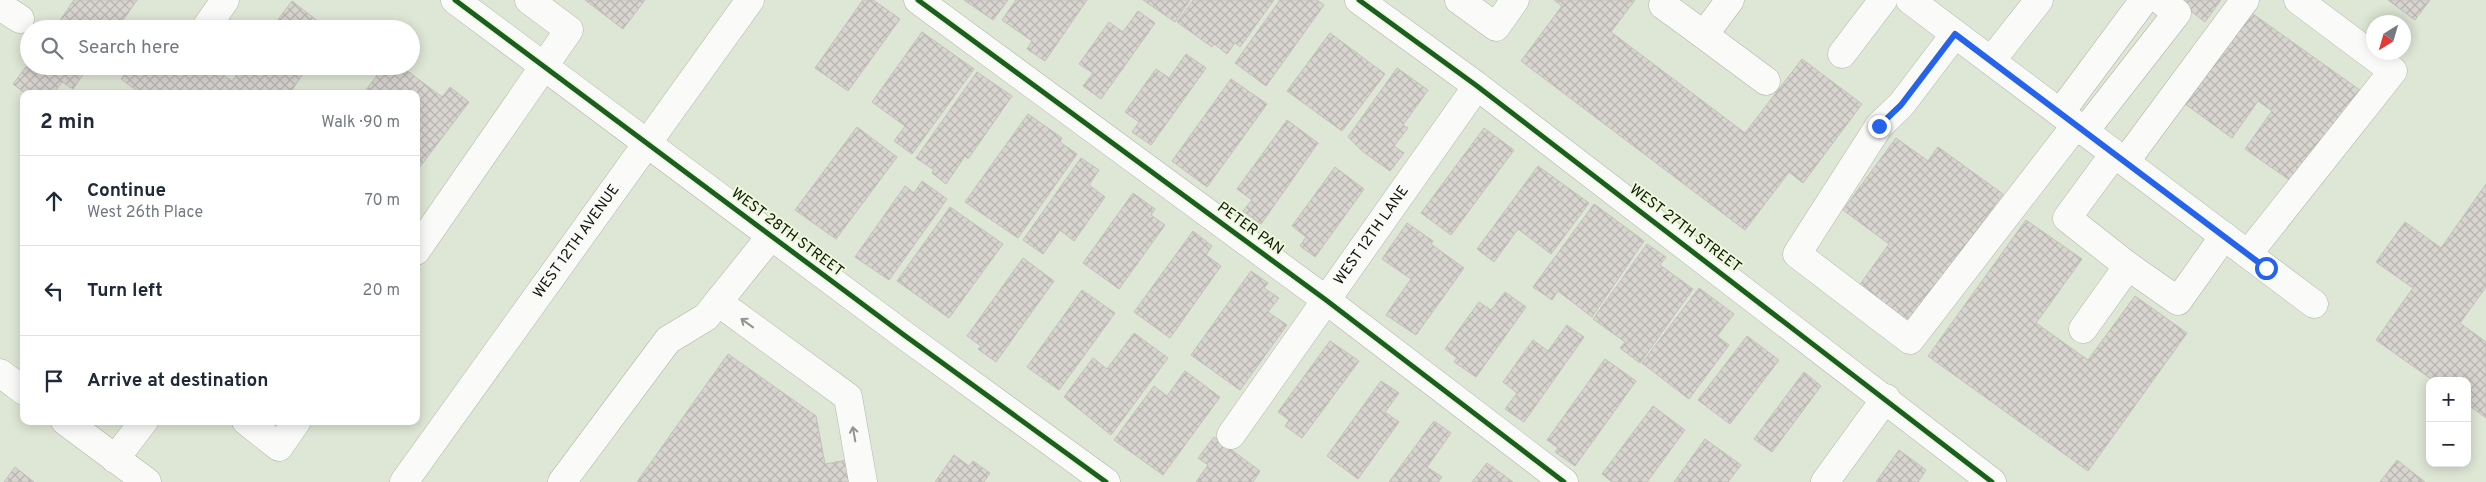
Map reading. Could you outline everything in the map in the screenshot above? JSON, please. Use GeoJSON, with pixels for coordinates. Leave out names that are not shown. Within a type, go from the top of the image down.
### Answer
{"type":"FeatureCollection","features":[{"type":"Feature","properties":{"kind":"street"},"geometry":{"type":"LineString","coordinates":[[211,20],[225,0]]}},
{"type":"Feature","properties":{"kind":"street","name":"WEST 28TH STREET"},"geometry":{"type":"LineString","coordinates":[[455,0],[771,236],[1106,482]]}},
{"type":"Feature","properties":{"kind":"street"},"geometry":{"type":"LineString","coordinates":[[420,245],[569,30],[529,0]]}},
{"type":"Feature","properties":{"kind":"street","name":"WEST 12TH AVENUE"},"geometry":{"type":"LineString","coordinates":[[404,482],[750,0]]}},
{"type":"Feature","properties":{"kind":"street","name":"PETER PAN"},"geometry":{"type":"LineString","coordinates":[[918,0],[1326,300],[1564,482]]}},
{"type":"Feature","properties":{"kind":"street","name":"WEST 27TH STREET"},"geometry":{"type":"LineString","coordinates":[[1359,0],[1477,86],[1886,398],[1992,482]]}},
{"type":"Feature","properties":{"kind":"street"},"geometry":{"type":"LineString","coordinates":[[1459,0],[1496,27],[1516,0]]}},
{"type":"Feature","properties":{"kind":"street"},"geometry":{"type":"LineString","coordinates":[[1704,35],[1730,0]]}},
{"type":"Feature","properties":{"kind":"street"},"geometry":{"type":"LineString","coordinates":[[1842,54],[1883,0]]}},
{"type":"Feature","properties":{"kind":"street"},"geometry":{"type":"LineString","coordinates":[[1991,61],[2039,0]]}},
{"type":"Feature","properties":{"kind":"street"},"geometry":{"type":"LineString","coordinates":[[2073,123],[2144,0]]}},
{"type":"Feature","properties":{"kind":"street"},"geometry":{"type":"LineString","coordinates":[[1955,34],[1901,105],[1879,126],[1797,254],[1910,340],[2073,123],[2177,13],[2160,0]]}},
{"type":"Feature","properties":{"kind":"street"},"geometry":{"type":"LineString","coordinates":[[2224,236],[2178,301],[2128,266],[2067,218],[2119,158],[2245,0]]}},
{"type":"Feature","properties":{"kind":"street"},"geometry":{"type":"LineString","coordinates":[[2248,254],[2393,70],[2298,0]]}},
{"type":"Feature","properties":{"kind":"street"},"geometry":{"type":"LineString","coordinates":[[1915,2],[2314,304]]}},
{"type":"Feature","properties":{"kind":"street"},"geometry":{"type":"LineString","coordinates":[[1663,5],[1766,81]]}},
{"type":"Feature","properties":{"kind":"street","name":"WEST 12TH LANE"},"geometry":{"type":"LineString","coordinates":[[1231,435],[1477,86]]}},
{"type":"Feature","properties":{"kind":"street"},"geometry":{"type":"LineString","coordinates":[[562,482],[668,340],[706,317],[771,236]]}},
{"type":"Feature","properties":{"kind":"street"},"geometry":{"type":"LineString","coordinates":[[2083,329],[2128,266]]}},
{"type":"Feature","properties":{"kind":"street"},"geometry":{"type":"LineString","coordinates":[[718,302],[848,397],[863,482]]}},
{"type":"Feature","properties":{"kind":"street"},"geometry":{"type":"LineString","coordinates":[[0,373],[20,388]]}},
{"type":"Feature","properties":{"kind":"street"},"geometry":{"type":"LineString","coordinates":[[1825,482],[1886,398]]}},
{"type":"Feature","properties":{"kind":"street"},"geometry":{"type":"LineString","coordinates":[[69,425],[128,473],[143,425]]}},
{"type":"Feature","properties":{"kind":"street"},"geometry":{"type":"LineString","coordinates":[[251,425],[279,447],[294,425]]}},
{"type":"Feature","properties":{"kind":"building"},"geometry":{"type":"Polygon","coordinates":[[[74,0],[137,0],[123,20],[60,20],[74,0]]]}},
{"type":"Feature","properties":{"kind":"building"},"geometry":{"type":"Polygon","coordinates":[[[585,0],[645,0],[623,29],[585,0]]]}},
{"type":"Feature","properties":{"kind":"building"},"geometry":{"type":"Polygon","coordinates":[[[863,0],[873,0],[900,19],[848,91],[815,68],[863,0]]]}},
{"type":"Feature","properties":{"kind":"building"},"geometry":{"type":"Polygon","coordinates":[[[964,0],[1008,0],[993,20],[964,0]]]}},
{"type":"Feature","properties":{"kind":"building"},"geometry":{"type":"Polygon","coordinates":[[[1016,0],[1087,0],[1045,61],[1027,49],[1032,41],[1002,20],[1016,0]]]}},
{"type":"Feature","properties":{"kind":"building"},"geometry":{"type":"Polygon","coordinates":[[[1143,0],[1190,0],[1175,22],[1143,0]]]}},
{"type":"Feature","properties":{"kind":"building"},"geometry":{"type":"Polygon","coordinates":[[[1193,0],[1274,0],[1240,47],[1235,43],[1227,54],[1214,44],[1212,47],[1177,22],[1193,0]]]}},
{"type":"Feature","properties":{"kind":"building"},"geometry":{"type":"Polygon","coordinates":[[[1280,0],[1317,0],[1324,5],[1266,86],[1235,63],[1280,0]]]}},
{"type":"Feature","properties":{"kind":"building"},"geometry":{"type":"Polygon","coordinates":[[[1554,0],[1635,0],[1611,32],[1745,133],[1802,59],[1862,104],[1803,183],[1789,172],[1745,230],[1521,61],[1562,6],[1554,0]]]}},
{"type":"Feature","properties":{"kind":"building"},"geometry":{"type":"Polygon","coordinates":[[[2176,0],[2221,0],[2205,22],[2176,0]]]}},
{"type":"Feature","properties":{"kind":"building"},"geometry":{"type":"Polygon","coordinates":[[[2388,0],[2430,0],[2415,20],[2411,15],[2408,15],[2388,0]]]}},
{"type":"Feature","properties":{"kind":"building"},"geometry":{"type":"Polygon","coordinates":[[[292,1],[316,20],[278,20],[292,1]]]}},
{"type":"Feature","properties":{"kind":"building"},"geometry":{"type":"Polygon","coordinates":[[[2246,9],[2364,93],[2298,186],[2245,149],[2272,111],[2258,101],[2232,138],[2181,101],[2246,9]]]}},
{"type":"Feature","properties":{"kind":"building"},"geometry":{"type":"Polygon","coordinates":[[[1138,11],[1155,23],[1101,99],[1083,86],[1093,73],[1079,64],[1109,22],[1123,32],[1138,11]]]}},
{"type":"Feature","properties":{"kind":"building"},"geometry":{"type":"Polygon","coordinates":[[[922,32],[974,69],[912,154],[894,141],[905,126],[872,102],[922,32]]]}},
{"type":"Feature","properties":{"kind":"building"},"geometry":{"type":"Polygon","coordinates":[[[1330,33],[1385,74],[1342,131],[1287,91],[1330,33]]]}},
{"type":"Feature","properties":{"kind":"building"},"geometry":{"type":"Polygon","coordinates":[[[1186,54],[1206,68],[1151,145],[1132,132],[1139,122],[1125,112],[1156,69],[1169,78],[1186,54]]]}},
{"type":"Feature","properties":{"kind":"building"},"geometry":{"type":"Polygon","coordinates":[[[1397,68],[1428,90],[1403,125],[1408,128],[1394,146],[1404,153],[1390,171],[1362,151],[1348,137],[1397,68]]]}},
{"type":"Feature","properties":{"kind":"building"},"geometry":{"type":"Polygon","coordinates":[[[977,72],[1012,96],[968,159],[965,156],[946,184],[932,173],[934,170],[916,158],[977,72]]]}},
{"type":"Feature","properties":{"kind":"building"},"geometry":{"type":"Polygon","coordinates":[[[20,75],[83,75],[73,89],[62,82],[56,90],[21,90],[13,84],[20,75]]]}},
{"type":"Feature","properties":{"kind":"building"},"geometry":{"type":"Polygon","coordinates":[[[124,75],[224,75],[232,81],[236,75],[303,75],[292,90],[136,90],[121,79],[124,75]]]}},
{"type":"Feature","properties":{"kind":"building"},"geometry":{"type":"Polygon","coordinates":[[[377,75],[413,75],[442,97],[450,87],[469,102],[420,167],[420,90],[366,90],[377,75]]]}},
{"type":"Feature","properties":{"kind":"building"},"geometry":{"type":"Polygon","coordinates":[[[1231,79],[1267,104],[1207,187],[1172,161],[1231,79]]]}},
{"type":"Feature","properties":{"kind":"building"},"geometry":{"type":"Polygon","coordinates":[[[1028,114],[1062,138],[1060,142],[1077,154],[1018,238],[965,202],[1028,114]]]}},
{"type":"Feature","properties":{"kind":"building"},"geometry":{"type":"Polygon","coordinates":[[[1287,120],[1318,143],[1261,224],[1243,211],[1252,200],[1237,189],[1287,120]]]}},
{"type":"Feature","properties":{"kind":"building"},"geometry":{"type":"Polygon","coordinates":[[[857,127],[897,157],[836,239],[795,210],[857,127]]]}},
{"type":"Feature","properties":{"kind":"building"},"geometry":{"type":"Polygon","coordinates":[[[1484,128],[1514,150],[1451,235],[1421,213],[1484,128]]]}},
{"type":"Feature","properties":{"kind":"building"},"geometry":{"type":"Polygon","coordinates":[[[1896,138],[1928,161],[1938,147],[2003,194],[1906,326],[1856,290],[1889,244],[1843,210],[1896,138]]]}},
{"type":"Feature","properties":{"kind":"building"},"geometry":{"type":"Polygon","coordinates":[[[1081,158],[1099,170],[1089,185],[1105,197],[1074,241],[1060,230],[1043,254],[1023,240],[1081,158]]]}},
{"type":"Feature","properties":{"kind":"building"},"geometry":{"type":"Polygon","coordinates":[[[1538,166],[1589,203],[1551,254],[1518,229],[1494,262],[1477,249],[1538,166]]]}},
{"type":"Feature","properties":{"kind":"building"},"geometry":{"type":"Polygon","coordinates":[[[1335,167],[1364,189],[1315,257],[1300,246],[1306,237],[1292,226],[1335,167]]]}},
{"type":"Feature","properties":{"kind":"building"},"geometry":{"type":"Polygon","coordinates":[[[922,181],[947,199],[889,280],[855,257],[905,186],[914,193],[922,181]]]}},
{"type":"Feature","properties":{"kind":"building"},"geometry":{"type":"Polygon","coordinates":[[[2486,184],[2486,287],[2460,323],[2486,342],[2486,418],[2471,407],[2471,377],[2428,377],[2376,340],[2413,288],[2376,262],[2405,222],[2441,248],[2486,184]]]}},
{"type":"Feature","properties":{"kind":"building"},"geometry":{"type":"Polygon","coordinates":[[[1133,193],[1155,209],[1151,215],[1165,225],[1119,289],[1083,263],[1133,193]]]}},
{"type":"Feature","properties":{"kind":"building"},"geometry":{"type":"Polygon","coordinates":[[[1594,204],[1644,241],[1592,317],[1558,291],[1552,300],[1533,287],[1594,204]]]}},
{"type":"Feature","properties":{"kind":"building"},"geometry":{"type":"Polygon","coordinates":[[[950,207],[1003,244],[949,318],[897,281],[950,207]]]}},
{"type":"Feature","properties":{"kind":"building"},"geometry":{"type":"Polygon","coordinates":[[[2026,220],[2082,259],[2036,323],[2088,360],[2135,296],[2187,333],[2088,471],[1928,356],[2026,220]]]}},
{"type":"Feature","properties":{"kind":"building"},"geometry":{"type":"Polygon","coordinates":[[[1407,223],[1433,241],[1431,244],[1464,268],[1416,335],[1386,315],[1411,279],[1382,259],[1407,223]]]}},
{"type":"Feature","properties":{"kind":"building"},"geometry":{"type":"Polygon","coordinates":[[[1193,231],[1212,246],[1206,255],[1221,266],[1170,338],[1134,312],[1193,231]]]}},
{"type":"Feature","properties":{"kind":"building"},"geometry":{"type":"Polygon","coordinates":[[[1647,244],[1666,257],[1660,265],[1693,289],[1640,363],[1620,348],[1625,342],[1593,319],[1647,244]]]}},
{"type":"Feature","properties":{"kind":"building"},"geometry":{"type":"Polygon","coordinates":[[[1023,258],[1054,281],[996,362],[978,349],[981,346],[967,336],[1023,258]]]}},
{"type":"Feature","properties":{"kind":"building"},"geometry":{"type":"Polygon","coordinates":[[[1251,271],[1268,283],[1264,288],[1279,298],[1268,312],[1287,325],[1240,390],[1191,355],[1251,271]]]}},
{"type":"Feature","properties":{"kind":"building"},"geometry":{"type":"Polygon","coordinates":[[[1699,288],[1734,314],[1717,336],[1729,345],[1689,399],[1642,363],[1699,288]]]}},
{"type":"Feature","properties":{"kind":"building"},"geometry":{"type":"Polygon","coordinates":[[[1082,290],[1115,313],[1059,390],[1027,367],[1082,290]]]}},
{"type":"Feature","properties":{"kind":"building"},"geometry":{"type":"Polygon","coordinates":[[[1505,292],[1526,307],[1476,377],[1454,362],[1457,358],[1445,349],[1479,302],[1491,310],[1505,292]]]}},
{"type":"Feature","properties":{"kind":"building"},"geometry":{"type":"Polygon","coordinates":[[[1567,325],[1584,337],[1524,422],[1505,409],[1517,393],[1503,382],[1533,340],[1548,351],[1567,325]]]}},
{"type":"Feature","properties":{"kind":"building"},"geometry":{"type":"Polygon","coordinates":[[[1134,333],[1168,358],[1111,435],[1064,397],[1093,358],[1107,369],[1134,333]]]}},
{"type":"Feature","properties":{"kind":"building"},"geometry":{"type":"Polygon","coordinates":[[[1747,336],[1779,360],[1730,424],[1698,400],[1747,336]]]}},
{"type":"Feature","properties":{"kind":"building"},"geometry":{"type":"Polygon","coordinates":[[[1330,341],[1359,361],[1302,438],[1285,426],[1289,420],[1278,412],[1330,341]]]}},
{"type":"Feature","properties":{"kind":"building"},"geometry":{"type":"Polygon","coordinates":[[[728,354],[816,416],[825,464],[853,459],[857,482],[637,482],[728,354]]]}},
{"type":"Feature","properties":{"kind":"building"},"geometry":{"type":"Polygon","coordinates":[[[1605,359],[1636,381],[1575,466],[1555,452],[1558,448],[1547,440],[1605,359]]]}},
{"type":"Feature","properties":{"kind":"building"},"geometry":{"type":"Polygon","coordinates":[[[1185,371],[1220,397],[1163,475],[1114,440],[1154,386],[1167,396],[1185,371]]]}},
{"type":"Feature","properties":{"kind":"building"},"geometry":{"type":"Polygon","coordinates":[[[1804,372],[1821,386],[1772,452],[1754,439],[1804,372]]]}},
{"type":"Feature","properties":{"kind":"building"},"geometry":{"type":"Polygon","coordinates":[[[1381,381],[1399,393],[1385,412],[1399,422],[1358,479],[1327,456],[1381,381]]]}},
{"type":"Feature","properties":{"kind":"building"},"geometry":{"type":"Polygon","coordinates":[[[1653,406],[1685,430],[1647,482],[1612,482],[1602,474],[1653,406]]]}},
{"type":"Feature","properties":{"kind":"building"},"geometry":{"type":"Polygon","coordinates":[[[1434,421],[1451,433],[1427,467],[1442,477],[1438,482],[1389,482],[1434,421]]]}},
{"type":"Feature","properties":{"kind":"building"},"geometry":{"type":"Polygon","coordinates":[[[1214,437],[1260,471],[1253,482],[1196,482],[1208,465],[1198,458],[1214,437]]]}},
{"type":"Feature","properties":{"kind":"building"},"geometry":{"type":"Polygon","coordinates":[[[1705,439],[1741,465],[1728,482],[1674,482],[1705,439]]]}},
{"type":"Feature","properties":{"kind":"building"},"geometry":{"type":"Polygon","coordinates":[[[1899,450],[1926,470],[1918,482],[1876,482],[1899,450]]]}},
{"type":"Feature","properties":{"kind":"building"},"geometry":{"type":"Polygon","coordinates":[[[954,455],[969,466],[973,461],[990,473],[984,482],[935,482],[954,455]]]}},
{"type":"Feature","properties":{"kind":"building"},"geometry":{"type":"Polygon","coordinates":[[[2397,460],[2425,482],[2380,482],[2397,460]]]}},
{"type":"Feature","properties":{"kind":"building"},"geometry":{"type":"Polygon","coordinates":[[[1487,463],[1513,482],[1472,482],[1487,463]]]}},
{"type":"Feature","properties":{"kind":"building"},"geometry":{"type":"Polygon","coordinates":[[[15,467],[34,482],[4,482],[15,467]]]}},
{"type":"Feature","properties":{"kind":"cycle path"},"geometry":{"type":"LineString","coordinates":[[455,0],[904,335],[1106,482]]}},
{"type":"Feature","properties":{"kind":"cycle path"},"geometry":{"type":"LineString","coordinates":[[918,0],[1326,300],[1564,482]]}},
{"type":"Feature","properties":{"kind":"cycle path"},"geometry":{"type":"LineString","coordinates":[[1359,0],[1477,86],[1992,482]]}},
{"type":"Feature","properties":{"kind":"route"},"geometry":{"type":"LineString","coordinates":[[1879,126],[1901,105],[1955,34],[2266,268]]}}]}
